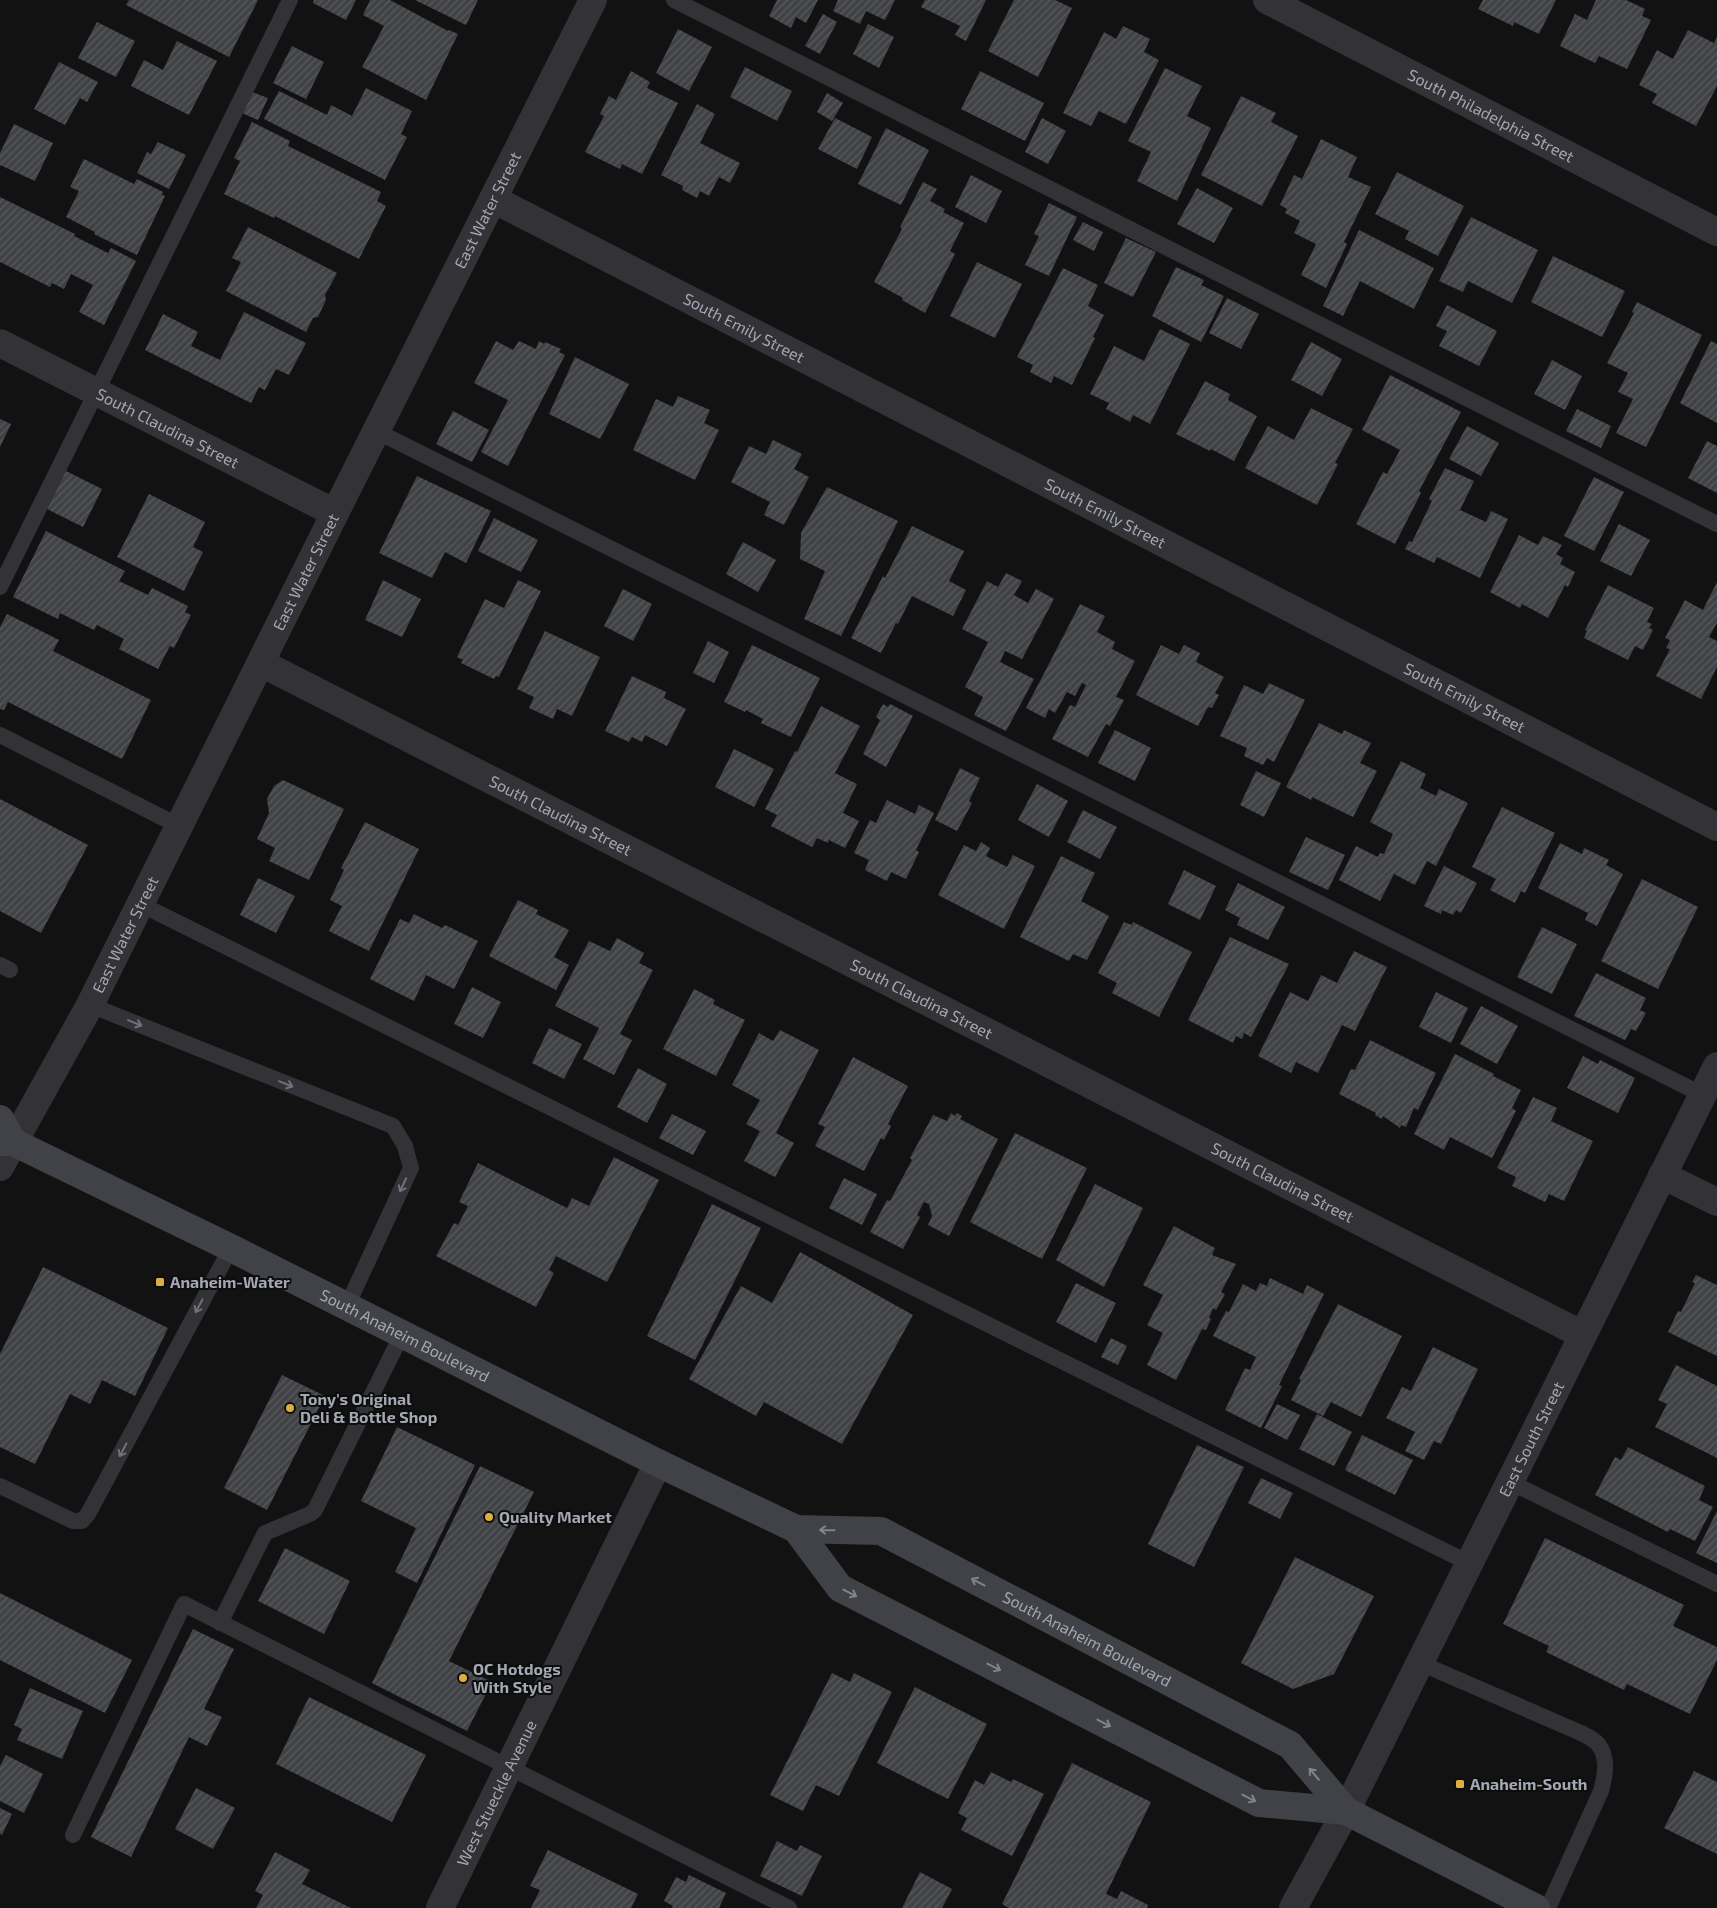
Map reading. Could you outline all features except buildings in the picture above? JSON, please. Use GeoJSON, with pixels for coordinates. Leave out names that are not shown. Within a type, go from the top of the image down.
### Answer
{"type":"FeatureCollection","features":[{"type":"Feature","properties":{"kind":"main road","name":"South Anaheim Boulevard"},"geometry":{"type":"LineString","coordinates":[[4,1134],[658,1463],[796,1530],[881,1531],[1290,1745],[1346,1811]]}},
{"type":"Feature","properties":{"kind":"main road","name":"South Anaheim Boulevard"},"geometry":{"type":"LineString","coordinates":[[796,1530],[840,1588],[1198,1772],[1259,1802],[1346,1811],[1536,1908]]}},
{"type":"Feature","properties":{"kind":"street","name":"East Water Street"},"geometry":{"type":"LineString","coordinates":[[0,1167],[4,1134],[90,1005],[593,0]]}},
{"type":"Feature","properties":{"kind":"street","name":"South Philadelphia Street"},"geometry":{"type":"LineString","coordinates":[[1267,0],[1717,232]]}},
{"type":"Feature","properties":{"kind":"street","name":"South Emily Street"},"geometry":{"type":"LineString","coordinates":[[493,199],[1717,827]]}},
{"type":"Feature","properties":{"kind":"street","name":"South Claudina Street"},"geometry":{"type":"LineString","coordinates":[[0,343],[335,513]]}},
{"type":"Feature","properties":{"kind":"street","name":"South Claudina Street"},"geometry":{"type":"LineString","coordinates":[[261,663],[1582,1335]]}},
{"type":"Feature","properties":{"kind":"street","name":"East South Street"},"geometry":{"type":"LineString","coordinates":[[1293,1908],[1346,1811],[1717,1066]]}},
{"type":"Feature","properties":{"kind":"street"},"geometry":{"type":"LineString","coordinates":[[1662,1175],[1717,1202]]}},
{"type":"Feature","properties":{"kind":"street","name":"West Stueckle Avenue"},"geometry":{"type":"LineString","coordinates":[[440,1908],[658,1463]]}},
{"type":"Feature","properties":{"kind":"lane"},"geometry":{"type":"LineString","coordinates":[[0,588],[290,0]]}},
{"type":"Feature","properties":{"kind":"lane"},"geometry":{"type":"LineString","coordinates":[[674,0],[1717,524]]}},
{"type":"Feature","properties":{"kind":"lane"},"geometry":{"type":"LineString","coordinates":[[376,431],[1703,1095]]}},
{"type":"Feature","properties":{"kind":"lane"},"geometry":{"type":"LineString","coordinates":[[0,735],[179,826]]}},
{"type":"Feature","properties":{"kind":"lane"},"geometry":{"type":"LineString","coordinates":[[140,904],[1469,1563]]}},
{"type":"Feature","properties":{"kind":"lane"},"geometry":{"type":"LineString","coordinates":[[90,1005],[393,1126],[406,1146],[412,1168],[347,1306]]}},
{"type":"Feature","properties":{"kind":"lane"},"geometry":{"type":"LineString","coordinates":[[0,1486],[73,1521],[82,1521],[88,1514],[231,1248]]}},
{"type":"Feature","properties":{"kind":"lane"},"geometry":{"type":"LineString","coordinates":[[220,1623],[265,1533],[310,1514],[315,1510],[402,1334]]}},
{"type":"Feature","properties":{"kind":"lane"},"geometry":{"type":"LineString","coordinates":[[1510,1482],[1717,1584]]}},
{"type":"Feature","properties":{"kind":"lane"},"geometry":{"type":"LineString","coordinates":[[72,1835],[184,1604],[789,1908]]}},
{"type":"Feature","properties":{"kind":"lane"},"geometry":{"type":"LineString","coordinates":[[1420,1663],[1581,1733],[1598,1743],[1604,1756],[1606,1774],[1601,1791],[1548,1908]]}},
{"type":"Feature","properties":{"kind":"place","name":"Anaheim-Water"},"geometry":{"type":"Point","coordinates":[160,1282]}},
{"type":"Feature","properties":{"kind":"place","name":"Tony's Original Deli & Bottle Shop"},"geometry":{"type":"Point","coordinates":[290,1408]}},
{"type":"Feature","properties":{"kind":"place","name":"Quality Market"},"geometry":{"type":"Point","coordinates":[489,1517]}},
{"type":"Feature","properties":{"kind":"place","name":"OC Hotdogs With Style"},"geometry":{"type":"Point","coordinates":[463,1678]}},
{"type":"Feature","properties":{"kind":"place","name":"Anaheim-South"},"geometry":{"type":"Point","coordinates":[1460,1784]}}]}
